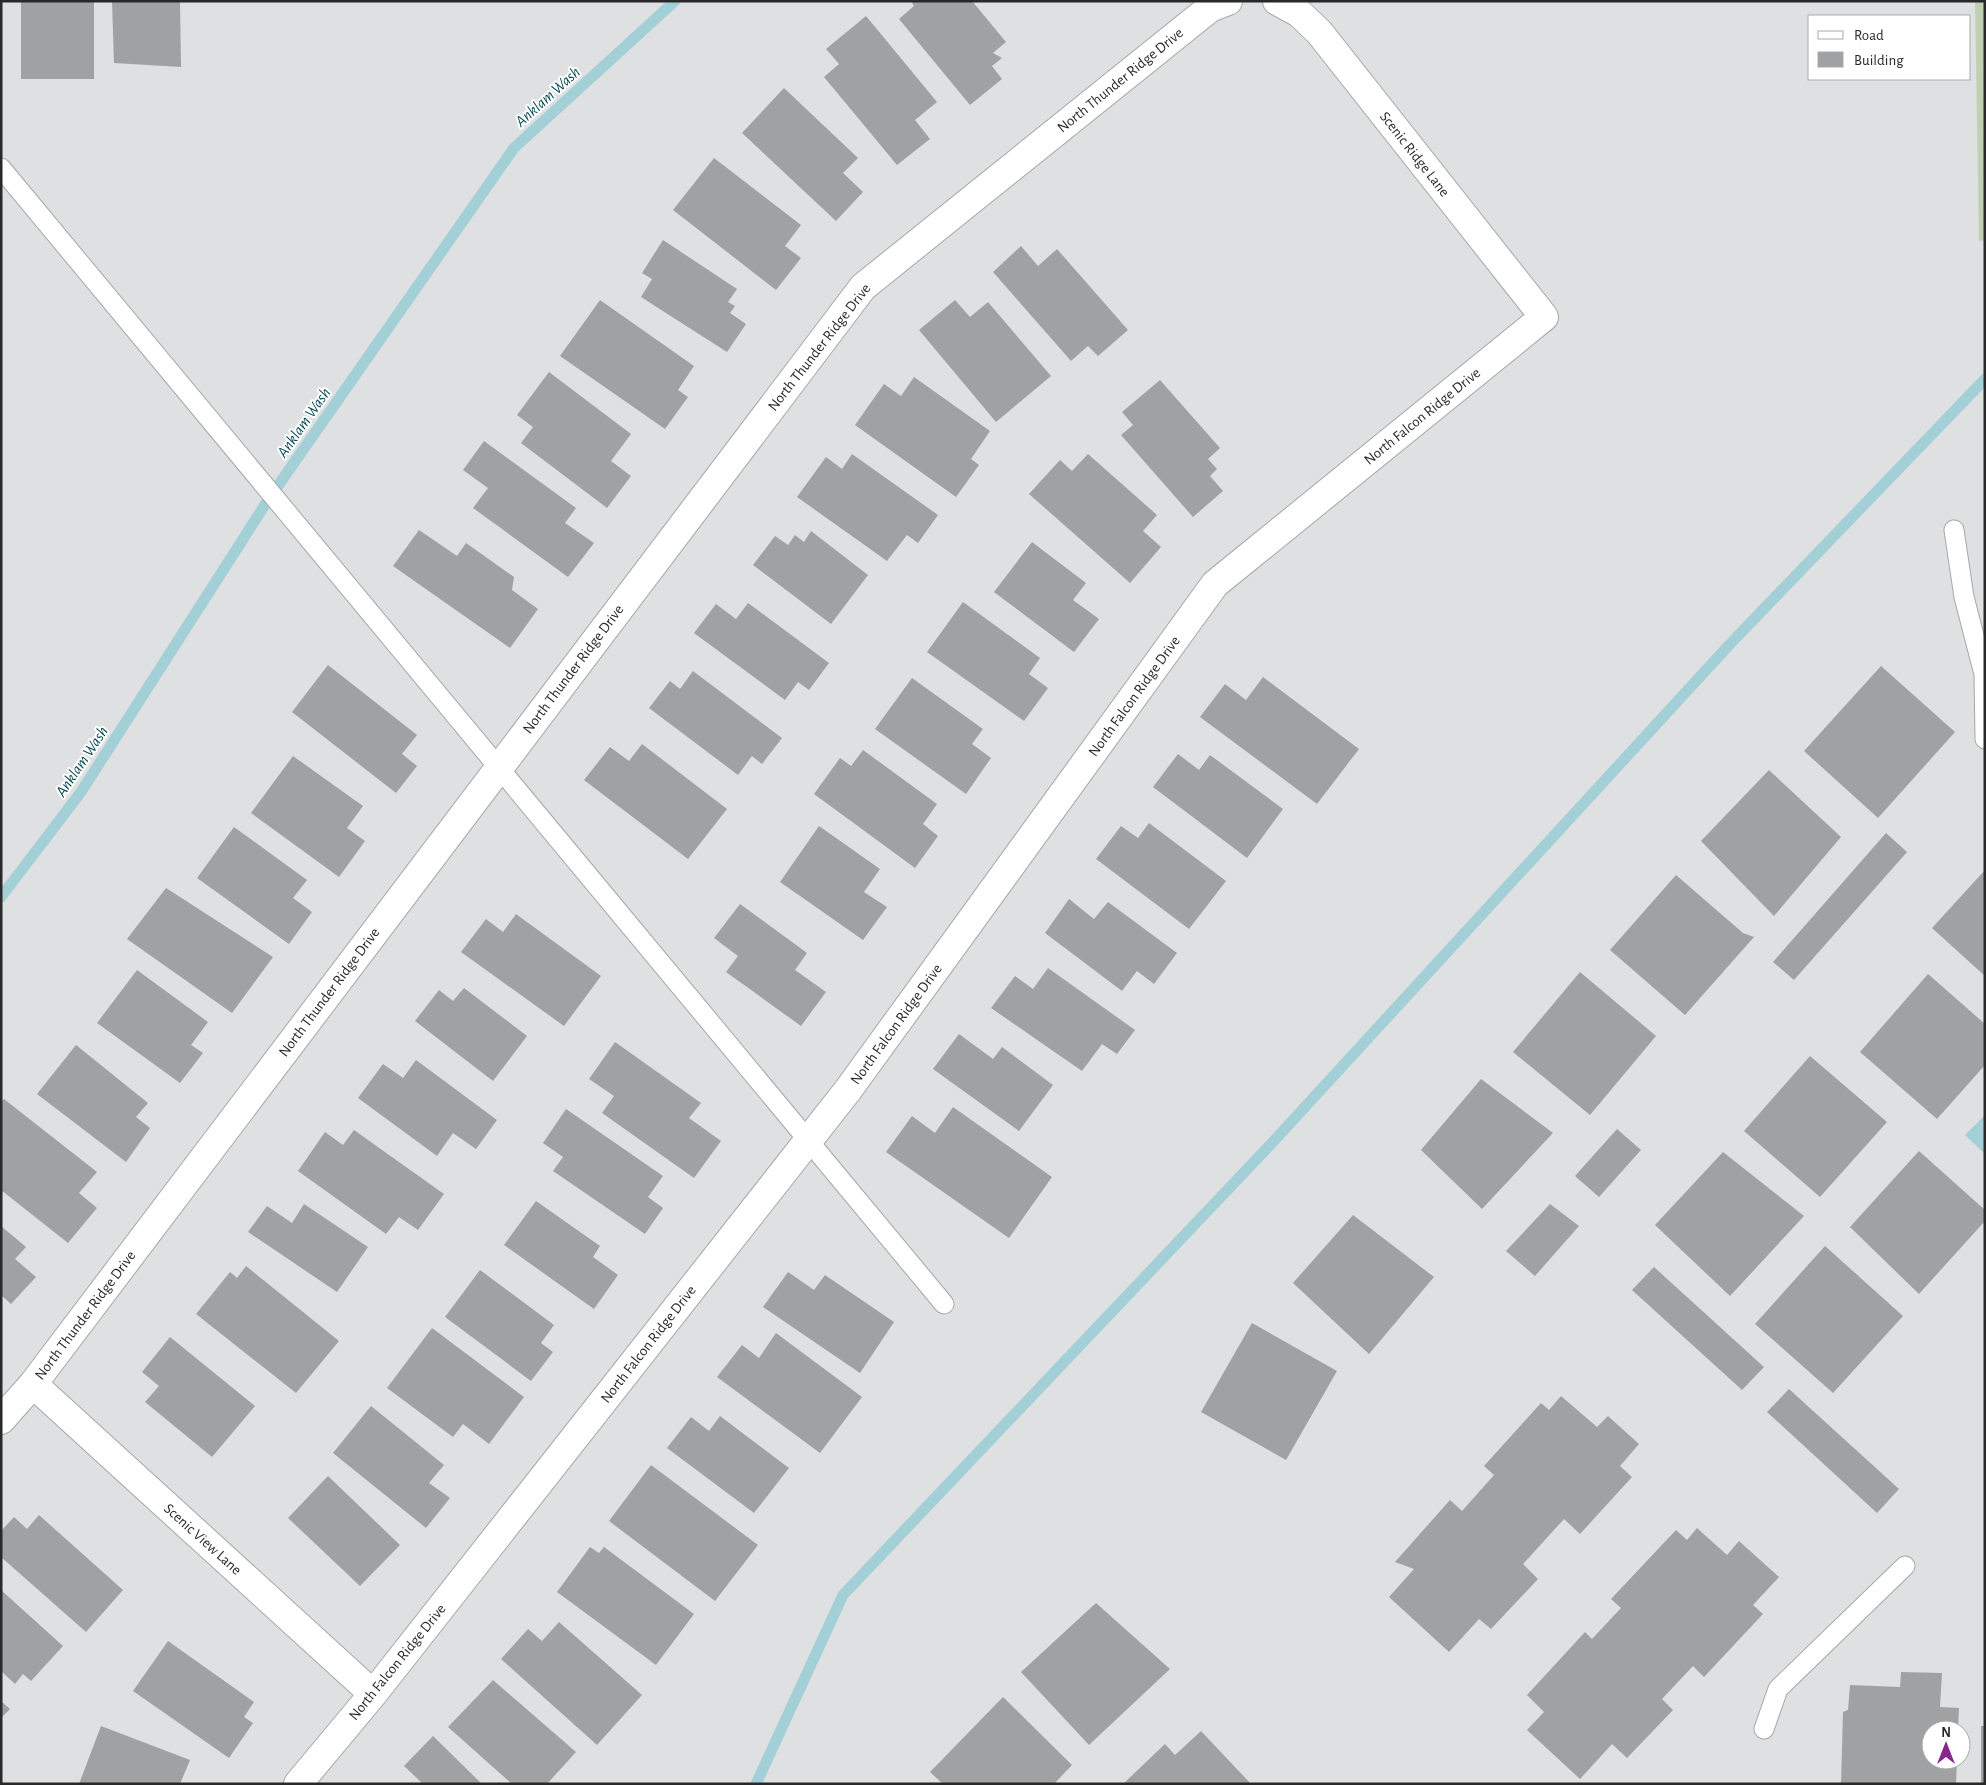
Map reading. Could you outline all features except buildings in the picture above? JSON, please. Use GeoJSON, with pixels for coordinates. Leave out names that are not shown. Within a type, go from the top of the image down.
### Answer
{"type":"FeatureCollection","features":[{"type":"Feature","properties":{"kind":"street","name":"North Thunder Ridge Drive"},"geometry":{"type":"LineString","coordinates":[[1,1420],[33,1384],[863,287],[1210,8],[1228,1]]}},
{"type":"Feature","properties":{"kind":"street","name":"Scenic Ridge Lane"},"geometry":{"type":"LineString","coordinates":[[1277,1],[1299,13],[1319,32],[1544,317]]}},
{"type":"Feature","properties":{"kind":"street","name":"North Falcon Ridge Drive"},"geometry":{"type":"LineString","coordinates":[[298,1784],[373,1694],[848,1090],[1215,584],[1544,317]]}},
{"type":"Feature","properties":{"kind":"street","name":"Scenic View Lane"},"geometry":{"type":"LineString","coordinates":[[33,1384],[373,1694]]}},
{"type":"Feature","properties":{"kind":"lane"},"geometry":{"type":"LineString","coordinates":[[1,168],[944,1304]]}},
{"type":"Feature","properties":{"kind":"lane"},"geometry":{"type":"LineString","coordinates":[[1954,530],[1964,597],[1984,674],[1985,740]]}},
{"type":"Feature","properties":{"kind":"lane"},"geometry":{"type":"LineString","coordinates":[[1764,1729],[1778,1689],[1905,1566]]}},
{"type":"Feature","properties":{"kind":"green space"},"geometry":{"type":"Polygon","coordinates":[[[1975,1],[1985,1],[1985,240],[1979,241],[1975,1]]]}},
{"type":"Feature","properties":{"kind":"water"},"geometry":{"type":"Polygon","coordinates":[[[1985,1115],[1985,1154],[1965,1135],[1985,1115]]]}},
{"type":"Feature","properties":{"kind":"waterway","name":"Anklam Wash"},"geometry":{"type":"LineString","coordinates":[[1,897],[81,792],[268,500],[514,148],[675,1]]}},
{"type":"Feature","properties":{"kind":"waterway"},"geometry":{"type":"LineString","coordinates":[[756,1784],[843,1595],[1271,1144],[1730,644],[1985,379]]}}]}
